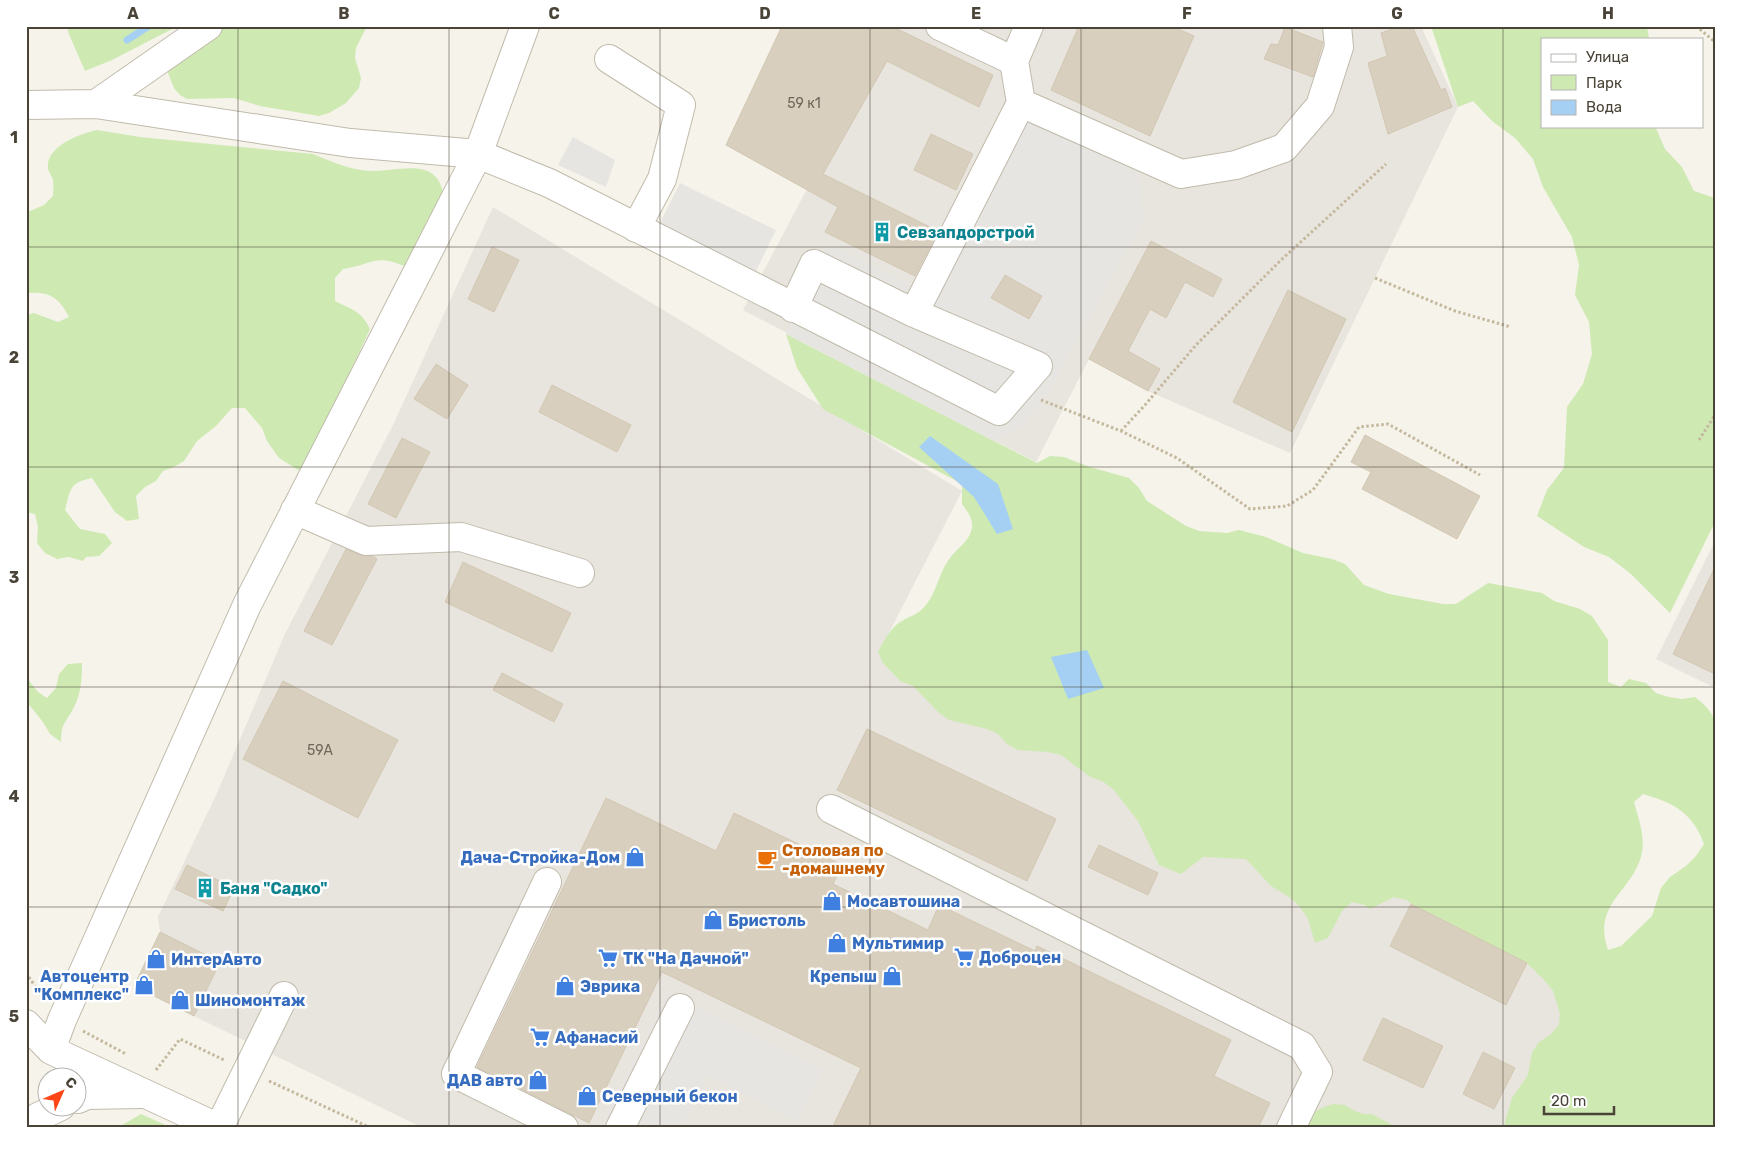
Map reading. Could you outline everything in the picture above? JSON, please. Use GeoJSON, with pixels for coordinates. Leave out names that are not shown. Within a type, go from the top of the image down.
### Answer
{"type":"FeatureCollection","features":[{"type":"Feature","properties":{"kind":"street"},"geometry":{"type":"LineString","coordinates":[[96,104],[208,26]]}},
{"type":"Feature","properties":{"kind":"street"},"geometry":{"type":"LineString","coordinates":[[51,1050],[62,1020],[247,605],[478,154],[525,26]]}},
{"type":"Feature","properties":{"kind":"street"},"geometry":{"type":"LineString","coordinates":[[940,26],[1014,61]]}},
{"type":"Feature","properties":{"kind":"street"},"geometry":{"type":"LineString","coordinates":[[914,313],[1021,103],[1014,61],[1029,26]]}},
{"type":"Feature","properties":{"kind":"street"},"geometry":{"type":"LineString","coordinates":[[1021,103],[1181,174],[1236,165],[1284,148],[1320,106],[1339,47],[1337,26]]}},
{"type":"Feature","properties":{"kind":"street"},"geometry":{"type":"LineString","coordinates":[[610,59],[681,105],[662,179],[636,228]]}},
{"type":"Feature","properties":{"kind":"street"},"geometry":{"type":"LineString","coordinates":[[26,105],[96,104],[350,143],[478,154],[549,183],[793,308],[999,411],[1038,366],[914,313],[814,264],[793,308]]}},
{"type":"Feature","properties":{"kind":"street"},"geometry":{"type":"LineString","coordinates":[[295,510],[366,541],[461,537],[580,573]]}},
{"type":"Feature","properties":{"kind":"street"},"geometry":{"type":"LineString","coordinates":[[831,809],[1302,1046],[1318,1072],[1290,1128]]}},
{"type":"Feature","properties":{"kind":"street"},"geometry":{"type":"LineString","coordinates":[[547,882],[456,1074],[564,1128]]}},
{"type":"Feature","properties":{"kind":"street"},"geometry":{"type":"LineString","coordinates":[[26,1024],[51,1050],[219,1128],[284,996]]}},
{"type":"Feature","properties":{"kind":"street"},"geometry":{"type":"LineString","coordinates":[[620,1128],[680,1008]]}},
{"type":"Feature","properties":{"kind":"street"},"geometry":{"type":"LineString","coordinates":[[88,1095],[147,1094]]}},
{"type":"Feature","properties":{"kind":"street"},"geometry":{"type":"LineString","coordinates":[[28,1128],[40,1116]]}},
{"type":"Feature","properties":{"kind":"path"},"geometry":{"type":"LineString","coordinates":[[1696,26],[1715,42]]}},
{"type":"Feature","properties":{"kind":"path"},"geometry":{"type":"LineString","coordinates":[[1121,431],[1196,345],[1280,260],[1386,164]]}},
{"type":"Feature","properties":{"kind":"path"},"geometry":{"type":"LineString","coordinates":[[1374,278],[1455,311],[1510,327]]}},
{"type":"Feature","properties":{"kind":"path"},"geometry":{"type":"LineString","coordinates":[[1017,390],[1121,431],[1177,458],[1250,509],[1287,506],[1314,490],[1359,427],[1388,424],[1480,475]]}},
{"type":"Feature","properties":{"kind":"path"},"geometry":{"type":"LineString","coordinates":[[1698,440],[1715,415]]}},
{"type":"Feature","properties":{"kind":"path"},"geometry":{"type":"LineString","coordinates":[[26,973],[62,1020],[130,1057]]}},
{"type":"Feature","properties":{"kind":"path"},"geometry":{"type":"LineString","coordinates":[[147,1066],[156,1070],[180,1039],[371,1128]]}},
{"type":"Feature","properties":{"kind":"shaded area","name":"Севзапдорстрой"},"geometry":{"type":"Polygon","coordinates":[[[782,26],[1421,26],[1458,107],[1290,453],[1148,391],[1089,359],[1036,462],[743,310],[807,189],[726,145],[782,26]]]}},
{"type":"Feature","properties":{"kind":"shaded area"},"geometry":{"type":"Polygon","coordinates":[[[1004,101],[1139,169],[1143,221],[1042,403],[1021,426],[994,441],[786,334],[828,243],[922,290],[1004,101]]]}},
{"type":"Feature","properties":{"kind":"shaded area"},"geometry":{"type":"Polygon","coordinates":[[[573,137],[615,160],[606,187],[558,165],[573,137]]]}},
{"type":"Feature","properties":{"kind":"shaded area"},"geometry":{"type":"Polygon","coordinates":[[[680,183],[776,230],[756,271],[659,225],[680,183]]]}},
{"type":"Feature","properties":{"kind":"shaded area"},"geometry":{"type":"Polygon","coordinates":[[[493,207],[962,491],[879,652],[1370,909],[1404,889],[1586,974],[1516,1128],[423,1128],[194,1016],[160,932],[158,917],[217,793],[285,634],[393,425],[493,207]]]}},
{"type":"Feature","properties":{"kind":"shaded area"},"geometry":{"type":"Polygon","coordinates":[[[1715,541],[1715,688],[1656,659],[1715,541]]]}},
{"type":"Feature","properties":{"kind":"shaded area"},"geometry":{"type":"Polygon","coordinates":[[[668,994],[823,1069],[796,1121],[708,1075],[682,1128],[619,1128],[604,1120],[668,994]]]}},
{"type":"Feature","properties":{"kind":"green space"},"geometry":{"type":"Polygon","coordinates":[[[68,26],[178,26],[112,60],[85,71],[68,32],[68,26]]]}},
{"type":"Feature","properties":{"kind":"green space"},"geometry":{"type":"Polygon","coordinates":[[[222,26],[367,26],[356,48],[355,58],[361,78],[359,88],[346,103],[329,113],[319,116],[260,106],[234,98],[187,99],[174,88],[168,73],[170,64],[222,26]]]}},
{"type":"Feature","properties":{"kind":"green space"},"geometry":{"type":"Polygon","coordinates":[[[1431,26],[1647,26],[1649,38],[1541,38],[1541,128],[1656,128],[1665,149],[1682,167],[1694,191],[1715,198],[1715,522],[1670,613],[1631,574],[1609,557],[1584,547],[1537,516],[1547,490],[1564,468],[1567,407],[1583,384],[1592,354],[1589,322],[1575,295],[1579,265],[1572,237],[1543,187],[1533,159],[1515,138],[1492,121],[1473,101],[1458,107],[1431,26]]]}},
{"type":"Feature","properties":{"kind":"green space"},"geometry":{"type":"Polygon","coordinates":[[[97,130],[140,137],[313,154],[361,170],[412,168],[424,170],[433,175],[440,184],[444,199],[407,267],[380,260],[343,269],[335,278],[335,301],[359,314],[370,329],[303,473],[279,458],[267,441],[262,428],[245,408],[232,408],[216,426],[197,441],[184,461],[163,471],[156,481],[145,487],[136,496],[139,519],[127,521],[115,512],[92,478],[74,485],[65,510],[80,529],[105,534],[112,543],[99,556],[86,557],[83,561],[69,557],[57,559],[45,553],[37,543],[38,527],[35,514],[26,512],[26,315],[34,313],[58,322],[69,317],[57,300],[47,294],[26,293],[26,215],[30,211],[44,205],[53,196],[53,180],[48,169],[52,154],[65,142],[97,130]]]}},
{"type":"Feature","properties":{"kind":"green space"},"geometry":{"type":"Polygon","coordinates":[[[786,334],[1037,463],[1050,456],[1064,457],[1090,467],[1129,478],[1139,488],[1147,501],[1186,526],[1199,531],[1227,533],[1239,530],[1266,537],[1303,553],[1332,559],[1345,564],[1364,585],[1389,594],[1443,604],[1456,604],[1488,583],[1542,593],[1554,601],[1580,609],[1592,616],[1608,640],[1608,682],[1621,687],[1629,679],[1646,683],[1656,693],[1682,699],[1695,697],[1705,705],[1715,723],[1715,1128],[1505,1128],[1512,1098],[1528,1075],[1532,1052],[1539,1042],[1550,1035],[1559,1025],[1560,1014],[1553,991],[1527,963],[1411,904],[1407,900],[1394,897],[1370,909],[1364,905],[1352,902],[1342,911],[1328,938],[1315,943],[1308,919],[1300,907],[1292,899],[1271,886],[1246,859],[1203,857],[1181,874],[1159,865],[1138,821],[1113,789],[1102,781],[1090,777],[1061,755],[1018,750],[1007,744],[998,734],[987,729],[949,720],[939,713],[913,686],[900,681],[883,663],[878,652],[893,628],[901,621],[919,612],[926,605],[934,593],[942,571],[953,554],[971,533],[972,521],[962,504],[962,484],[823,409],[797,368],[786,334]],[[1643,794],[1634,802],[1642,833],[1642,852],[1638,865],[1631,877],[1609,908],[1605,920],[1604,934],[1608,950],[1621,946],[1652,916],[1661,888],[1670,877],[1696,856],[1704,844],[1694,824],[1681,811],[1664,801],[1643,794]]]}},
{"type":"Feature","properties":{"kind":"green space"},"geometry":{"type":"Polygon","coordinates":[[[82,663],[79,693],[76,704],[64,724],[61,742],[50,734],[26,701],[26,677],[38,692],[47,698],[56,688],[59,674],[68,664],[82,663]]]}},
{"type":"Feature","properties":{"kind":"green space"},"geometry":{"type":"Polygon","coordinates":[[[1333,1104],[1345,1105],[1363,1114],[1372,1114],[1398,1128],[1307,1128],[1310,1118],[1316,1112],[1333,1104]]]}},
{"type":"Feature","properties":{"kind":"green space"},"geometry":{"type":"Polygon","coordinates":[[[141,1114],[172,1128],[117,1128],[141,1114]]]}},
{"type":"Feature","properties":{"kind":"water"},"geometry":{"type":"Polygon","coordinates":[[[930,436],[998,484],[1013,529],[997,534],[974,497],[919,447],[930,436]]]}},
{"type":"Feature","properties":{"kind":"water"},"geometry":{"type":"Polygon","coordinates":[[[1087,650],[1104,688],[1068,699],[1051,657],[1087,650]]]}},
{"type":"Feature","properties":{"kind":"building"},"geometry":{"type":"Polygon","coordinates":[[[782,26],[891,26],[993,75],[979,107],[887,61],[823,174],[938,231],[915,276],[825,232],[838,207],[726,145],[782,26]]]}},
{"type":"Feature","properties":{"kind":"building"},"geometry":{"type":"Polygon","coordinates":[[[1079,26],[1171,26],[1194,36],[1150,136],[1051,90],[1079,26]]]}},
{"type":"Feature","properties":{"kind":"building"},"geometry":{"type":"Polygon","coordinates":[[[1401,26],[1412,26],[1441,90],[1445,88],[1452,107],[1388,134],[1368,63],[1387,56],[1381,33],[1401,26]]]}},
{"type":"Feature","properties":{"kind":"building"},"geometry":{"type":"Polygon","coordinates":[[[1285,27],[1323,42],[1313,77],[1264,59],[1271,44],[1278,45],[1285,27]]]}},
{"type":"Feature","properties":{"kind":"building"},"geometry":{"type":"Polygon","coordinates":[[[931,134],[973,154],[956,190],[914,170],[931,134]]]}},
{"type":"Feature","properties":{"kind":"building"},"geometry":{"type":"Polygon","coordinates":[[[1151,241],[1222,279],[1213,297],[1185,282],[1166,318],[1150,309],[1128,351],[1160,369],[1148,391],[1089,359],[1151,241]]]}},
{"type":"Feature","properties":{"kind":"building"},"geometry":{"type":"Polygon","coordinates":[[[492,247],[519,260],[494,312],[468,299],[492,247]]]}},
{"type":"Feature","properties":{"kind":"building"},"geometry":{"type":"Polygon","coordinates":[[[1005,275],[1042,296],[1029,319],[991,298],[1005,275]]]}},
{"type":"Feature","properties":{"kind":"building"},"geometry":{"type":"Polygon","coordinates":[[[1288,290],[1346,319],[1292,432],[1233,402],[1288,290]]]}},
{"type":"Feature","properties":{"kind":"building"},"geometry":{"type":"Polygon","coordinates":[[[436,364],[468,385],[447,419],[414,399],[436,364]]]}},
{"type":"Feature","properties":{"kind":"building"},"geometry":{"type":"Polygon","coordinates":[[[552,385],[631,425],[617,452],[539,412],[552,385]]]}},
{"type":"Feature","properties":{"kind":"building"},"geometry":{"type":"Polygon","coordinates":[[[1365,435],[1480,496],[1457,539],[1362,489],[1371,472],[1351,462],[1365,435]]]}},
{"type":"Feature","properties":{"kind":"building"},"geometry":{"type":"Polygon","coordinates":[[[402,438],[430,452],[396,518],[368,504],[402,438]]]}},
{"type":"Feature","properties":{"kind":"building"},"geometry":{"type":"Polygon","coordinates":[[[346,549],[377,559],[332,645],[304,631],[346,549]]]}},
{"type":"Feature","properties":{"kind":"building"},"geometry":{"type":"Polygon","coordinates":[[[463,562],[571,613],[552,652],[445,602],[463,562]]]}},
{"type":"Feature","properties":{"kind":"building"},"geometry":{"type":"Polygon","coordinates":[[[1715,567],[1715,674],[1673,654],[1715,567]]]}},
{"type":"Feature","properties":{"kind":"building"},"geometry":{"type":"Polygon","coordinates":[[[502,673],[563,704],[554,722],[493,690],[502,673]]]}},
{"type":"Feature","properties":{"kind":"building"},"geometry":{"type":"Polygon","coordinates":[[[283,681],[398,740],[358,818],[243,759],[283,681]]]}},
{"type":"Feature","properties":{"kind":"building"},"geometry":{"type":"Polygon","coordinates":[[[867,729],[1056,819],[1027,881],[837,790],[867,729]]]}},
{"type":"Feature","properties":{"kind":"building"},"geometry":{"type":"Polygon","coordinates":[[[606,798],[716,851],[734,813],[842,865],[833,884],[928,930],[939,905],[1035,951],[1037,946],[1231,1040],[1214,1076],[1270,1103],[1258,1128],[832,1128],[861,1068],[662,972],[589,1123],[477,1067],[606,798]]]}},
{"type":"Feature","properties":{"kind":"building"},"geometry":{"type":"Polygon","coordinates":[[[1099,845],[1158,873],[1148,895],[1088,867],[1099,845]]]}},
{"type":"Feature","properties":{"kind":"building","name":"Баня \"Садко\""},"geometry":{"type":"Polygon","coordinates":[[[187,865],[234,888],[223,911],[175,889],[187,865]]]}},
{"type":"Feature","properties":{"kind":"building"},"geometry":{"type":"Polygon","coordinates":[[[1411,904],[1527,963],[1506,1005],[1390,946],[1411,904]]]}},
{"type":"Feature","properties":{"kind":"building"},"geometry":{"type":"Polygon","coordinates":[[[160,932],[220,962],[194,1016],[134,986],[160,932]]]}},
{"type":"Feature","properties":{"kind":"building"},"geometry":{"type":"Polygon","coordinates":[[[1383,1018],[1443,1046],[1423,1088],[1363,1060],[1383,1018]]]}},
{"type":"Feature","properties":{"kind":"building"},"geometry":{"type":"Polygon","coordinates":[[[1483,1052],[1515,1068],[1494,1109],[1463,1094],[1483,1052]]]}},
{"type":"Feature","properties":{"kind":"waterway"},"geometry":{"type":"LineString","coordinates":[[127,40],[149,26]]}},
{"type":"Feature","properties":{"kind":"place","name":"Севзапдорстрой"},"geometry":{"type":"Point","coordinates":[882,232]}},
{"type":"Feature","properties":{"kind":"place","name":"Дача-Стройка-Дом"},"geometry":{"type":"Point","coordinates":[635,857]}},
{"type":"Feature","properties":{"kind":"place","name":"Столовая по -домашнему"},"geometry":{"type":"Point","coordinates":[767,859]}},
{"type":"Feature","properties":{"kind":"place","name":"Баня \"Садко\""},"geometry":{"type":"Point","coordinates":[205,888]}},
{"type":"Feature","properties":{"kind":"place","name":"Мосавтошина"},"geometry":{"type":"Point","coordinates":[832,901]}},
{"type":"Feature","properties":{"kind":"place","name":"Бристоль"},"geometry":{"type":"Point","coordinates":[713,920]}},
{"type":"Feature","properties":{"kind":"place","name":"Мультимир"},"geometry":{"type":"Point","coordinates":[837,943]}},
{"type":"Feature","properties":{"kind":"place","name":"Доброцен"},"geometry":{"type":"Point","coordinates":[964,957]}},
{"type":"Feature","properties":{"kind":"place","name":"ТК \"На Дачной\""},"geometry":{"type":"Point","coordinates":[608,958]}},
{"type":"Feature","properties":{"kind":"place","name":"ИнтерАвто"},"geometry":{"type":"Point","coordinates":[156,959]}},
{"type":"Feature","properties":{"kind":"place","name":"Крепыш"},"geometry":{"type":"Point","coordinates":[892,976]}},
{"type":"Feature","properties":{"kind":"place","name":"Автоцентр \"Комплекс\""},"geometry":{"type":"Point","coordinates":[144,985]}},
{"type":"Feature","properties":{"kind":"place","name":"Эврика"},"geometry":{"type":"Point","coordinates":[565,986]}},
{"type":"Feature","properties":{"kind":"place","name":"Шиномонтаж"},"geometry":{"type":"Point","coordinates":[180,1000]}},
{"type":"Feature","properties":{"kind":"place","name":"Афанасий"},"geometry":{"type":"Point","coordinates":[540,1037]}},
{"type":"Feature","properties":{"kind":"place","name":"ДАВ авто"},"geometry":{"type":"Point","coordinates":[538,1080]}},
{"type":"Feature","properties":{"kind":"place","name":"Северный бекон"},"geometry":{"type":"Point","coordinates":[587,1096]}}]}
